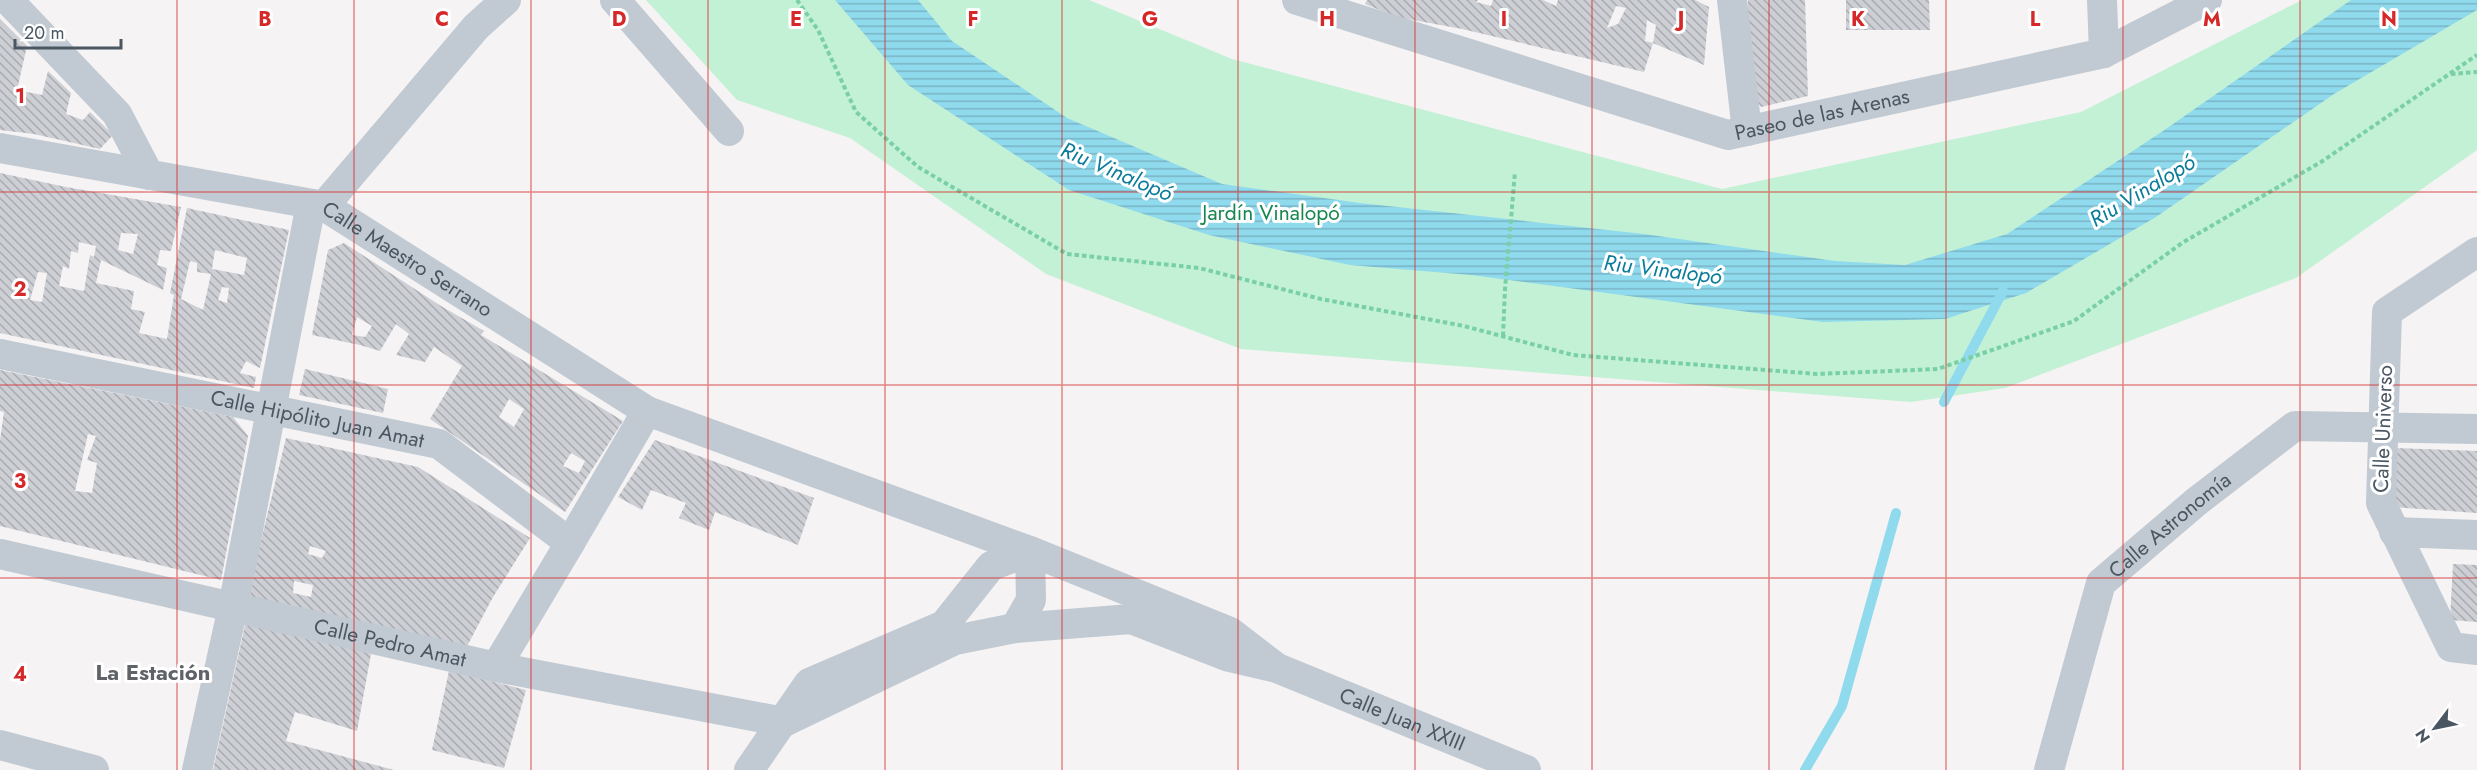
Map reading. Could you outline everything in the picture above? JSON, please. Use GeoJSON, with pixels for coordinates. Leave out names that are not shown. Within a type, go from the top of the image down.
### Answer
{"type":"FeatureCollection","features":[{"type":"Feature","properties":{"kind":"street"},"geometry":{"type":"LineString","coordinates":[[8,0],[117,114],[149,175]]}},
{"type":"Feature","properties":{"kind":"street"},"geometry":{"type":"LineString","coordinates":[[197,770],[317,205],[476,27],[506,0]]}},
{"type":"Feature","properties":{"kind":"street"},"geometry":{"type":"LineString","coordinates":[[615,0],[729,131]]}},
{"type":"Feature","properties":{"kind":"street","name":"Paseo de las Arenas"},"geometry":{"type":"LineString","coordinates":[[1297,0],[1344,7],[1728,135],[2104,53],[2207,0]]}},
{"type":"Feature","properties":{"kind":"street"},"geometry":{"type":"LineString","coordinates":[[1732,0],[1747,131]]}},
{"type":"Feature","properties":{"kind":"street"},"geometry":{"type":"LineString","coordinates":[[2102,0],[2104,53]]}},
{"type":"Feature","properties":{"kind":"street","name":"Calle Maestro Serrano"},"geometry":{"type":"LineString","coordinates":[[0,148],[317,205],[647,411],[1030,551],[1230,632],[1277,668]]}},
{"type":"Feature","properties":{"kind":"street","name":"Calle Universo"},"geometry":{"type":"LineString","coordinates":[[2477,252],[2387,312],[2381,503],[2451,647],[2477,650]]}},
{"type":"Feature","properties":{"kind":"street","name":"Calle Hipólito Juan Amat"},"geometry":{"type":"LineString","coordinates":[[0,354],[439,444],[570,543]]}},
{"type":"Feature","properties":{"kind":"street"},"geometry":{"type":"LineString","coordinates":[[496,667],[647,411]]}},
{"type":"Feature","properties":{"kind":"street","name":"Calle Astronomía"},"geometry":{"type":"LineString","coordinates":[[2049,770],[2101,583],[2196,502],[2295,426],[2477,429]]}},
{"type":"Feature","properties":{"kind":"street"},"geometry":{"type":"LineString","coordinates":[[2394,531],[2477,535]]}},
{"type":"Feature","properties":{"kind":"street"},"geometry":{"type":"LineString","coordinates":[[749,770],[810,683],[944,625],[991,566],[1030,551],[1031,600],[1016,628]]}},
{"type":"Feature","properties":{"kind":"street","name":"Calle Pedro Amat"},"geometry":{"type":"LineString","coordinates":[[0,554],[496,667],[784,722]]}},
{"type":"Feature","properties":{"kind":"street"},"geometry":{"type":"LineString","coordinates":[[784,722],[955,640],[1016,628],[1131,619],[1229,657],[1277,668]]}},
{"type":"Feature","properties":{"kind":"street","name":"Calle Juan XXIII"},"geometry":{"type":"LineString","coordinates":[[1277,668],[1526,770]]}},
{"type":"Feature","properties":{"kind":"street"},"geometry":{"type":"LineString","coordinates":[[0,745],[94,770]]}},
{"type":"Feature","properties":{"kind":"path"},"geometry":{"type":"LineString","coordinates":[[797,0],[818,30],[856,112],[918,167],[1067,254],[1199,268],[1321,299],[1464,326],[1573,356],[1805,373],[1938,369],[2074,321],[2182,243],[2321,162],[2477,55]]}},
{"type":"Feature","properties":{"kind":"path"},"geometry":{"type":"LineString","coordinates":[[2450,75],[2477,72]]}},
{"type":"Feature","properties":{"kind":"path"},"geometry":{"type":"LineString","coordinates":[[1503,337],[1515,172]]}},
{"type":"Feature","properties":{"kind":"green space","name":"Jardín Vinalopó"},"geometry":{"type":"Polygon","coordinates":[[[646,0],[1089,0],[1232,59],[1722,189],[2081,112],[2302,0],[2477,0],[2477,150],[2296,278],[2005,388],[1911,402],[1241,349],[1046,274],[850,138],[737,100],[646,0]]]}},
{"type":"Feature","properties":{"kind":"water","name":"Riu Vinalopó"},"geometry":{"type":"Polygon","coordinates":[[[835,0],[918,0],[952,41],[1067,118],[1222,184],[1360,203],[1644,234],[1835,261],[1905,265],[2007,234],[2163,131],[2351,0],[2477,0],[2477,10],[2334,94],[2156,217],[2026,293],[1945,319],[1823,322],[1471,275],[1350,265],[1209,235],[1069,190],[908,85],[835,0]]]}},
{"type":"Feature","properties":{"kind":"building"},"geometry":{"type":"Polygon","coordinates":[[[1367,0],[1478,0],[1476,2],[1491,6],[1493,0],[1543,0],[1556,6],[1558,0],[1695,0],[1709,7],[1704,65],[1653,43],[1644,72],[1462,29],[1397,17],[1365,4],[1367,0]],[[1616,6],[1607,28],[1618,24],[1626,8],[1616,6]],[[1647,20],[1645,41],[1653,43],[1656,25],[1647,20]]]}},
{"type":"Feature","properties":{"kind":"building"},"geometry":{"type":"Polygon","coordinates":[[[1748,0],[1805,0],[1808,96],[1761,107],[1748,90],[1748,0]]]}},
{"type":"Feature","properties":{"kind":"building"},"geometry":{"type":"Polygon","coordinates":[[[1846,0],[1929,0],[1930,30],[1846,30],[1846,0]]]}},
{"type":"Feature","properties":{"kind":"building"},"geometry":{"type":"Polygon","coordinates":[[[0,19],[27,46],[17,90],[42,95],[48,71],[71,93],[66,114],[83,120],[90,112],[113,135],[100,149],[34,134],[0,130],[0,19]]]}},
{"type":"Feature","properties":{"kind":"building"},"geometry":{"type":"Polygon","coordinates":[[[0,173],[181,207],[171,251],[160,250],[157,265],[167,268],[163,290],[101,260],[96,283],[134,291],[131,309],[145,312],[139,333],[167,339],[174,295],[170,293],[187,208],[289,230],[260,368],[246,361],[240,373],[256,377],[254,388],[0,333],[0,173]],[[121,233],[118,250],[133,254],[138,234],[121,233]],[[79,242],[78,253],[71,251],[69,269],[63,266],[59,286],[84,291],[90,255],[94,257],[96,246],[79,242]],[[215,250],[212,269],[244,275],[247,258],[215,250]],[[190,261],[181,299],[203,310],[211,274],[197,272],[197,263],[190,261]],[[38,272],[30,300],[42,302],[47,273],[38,272]],[[222,287],[218,300],[227,303],[229,288],[222,287]]]}},
{"type":"Feature","properties":{"kind":"building"},"geometry":{"type":"Polygon","coordinates":[[[344,243],[484,331],[481,335],[623,421],[565,512],[430,419],[462,366],[434,347],[425,362],[396,355],[409,334],[396,324],[380,351],[312,335],[328,250],[344,243]],[[357,317],[352,335],[365,337],[372,326],[357,317]],[[509,399],[499,417],[514,427],[524,409],[509,399]],[[571,453],[563,466],[579,473],[585,461],[571,453]]]}},
{"type":"Feature","properties":{"kind":"building"},"geometry":{"type":"Polygon","coordinates":[[[305,369],[388,389],[383,413],[299,395],[305,369]]]}},
{"type":"Feature","properties":{"kind":"building"},"geometry":{"type":"Polygon","coordinates":[[[0,370],[233,417],[248,436],[221,580],[0,526],[0,440],[4,412],[0,411],[0,370]],[[88,434],[75,491],[92,493],[97,463],[87,460],[96,436],[88,434]]]}},
{"type":"Feature","properties":{"kind":"building"},"geometry":{"type":"Polygon","coordinates":[[[286,438],[418,467],[530,538],[493,597],[465,650],[250,597],[258,553],[286,438]],[[310,546],[308,554],[322,558],[326,551],[310,546]],[[294,581],[293,593],[311,597],[313,585],[294,581]]]}},
{"type":"Feature","properties":{"kind":"building"},"geometry":{"type":"Polygon","coordinates":[[[655,440],[814,498],[798,545],[715,512],[709,530],[679,518],[686,503],[651,490],[642,510],[618,497],[655,440]]]}},
{"type":"Feature","properties":{"kind":"building"},"geometry":{"type":"Polygon","coordinates":[[[2396,448],[2477,451],[2477,513],[2392,507],[2396,448]]]}},
{"type":"Feature","properties":{"kind":"building"},"geometry":{"type":"Polygon","coordinates":[[[2453,564],[2477,565],[2477,622],[2450,620],[2453,564]]]}},
{"type":"Feature","properties":{"kind":"building"},"geometry":{"type":"Polygon","coordinates":[[[245,625],[339,644],[371,654],[357,731],[295,712],[286,741],[394,770],[213,770],[245,625]]]}},
{"type":"Feature","properties":{"kind":"building"},"geometry":{"type":"Polygon","coordinates":[[[449,671],[526,690],[504,768],[432,750],[449,671]]]}},
{"type":"Feature","properties":{"kind":"waterway"},"geometry":{"type":"LineString","coordinates":[[1944,402],[2003,291]]}},
{"type":"Feature","properties":{"kind":"waterway"},"geometry":{"type":"LineString","coordinates":[[1805,770],[1842,706],[1896,513]]}},
{"type":"Feature","properties":{"kind":"district","name":"La Estación"},"geometry":{"type":"Point","coordinates":[153,672]}}]}
